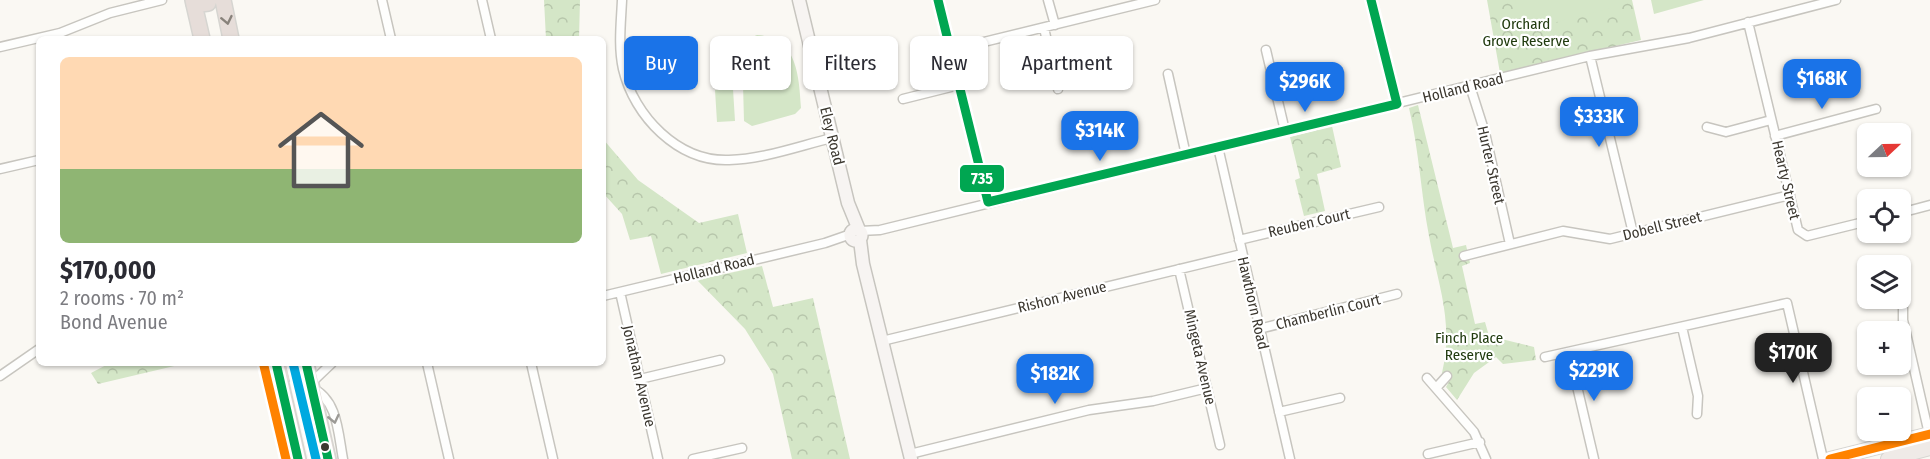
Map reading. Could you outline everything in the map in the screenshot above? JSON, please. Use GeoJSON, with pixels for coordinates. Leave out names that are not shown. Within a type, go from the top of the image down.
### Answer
{"type":"FeatureCollection","features":[{"type":"Feature","properties":{"kind":"highway"},"geometry":{"type":"LineString","coordinates":[[200,36],[193,3],[208,3],[209,0]]}},
{"type":"Feature","properties":{"kind":"highway"},"geometry":{"type":"LineString","coordinates":[[223,0],[230,36]]}},
{"type":"Feature","properties":{"kind":"highway"},"geometry":{"type":"LineString","coordinates":[[298,459],[277,370],[299,366]]}},
{"type":"Feature","properties":{"kind":"highway"},"geometry":{"type":"LineString","coordinates":[[310,366],[311,386],[328,459]]}},
{"type":"Feature","properties":{"kind":"main road","name":"Eley Road"},"geometry":{"type":"LineString","coordinates":[[799,0],[910,457]]}},
{"type":"Feature","properties":{"kind":"main road"},"geometry":{"type":"LineString","coordinates":[[1911,439],[1929,434]]}},
{"type":"Feature","properties":{"kind":"main road"},"geometry":{"type":"LineString","coordinates":[[1830,459],[1902,441]]}},
{"type":"Feature","properties":{"kind":"main road"},"geometry":{"type":"LineString","coordinates":[[1902,457],[1930,448]]}},
{"type":"Feature","properties":{"kind":"street"},"geometry":{"type":"LineString","coordinates":[[47,36],[110,13],[162,0]]}},
{"type":"Feature","properties":{"kind":"street"},"geometry":{"type":"LineString","coordinates":[[382,0],[390,36]]}},
{"type":"Feature","properties":{"kind":"street"},"geometry":{"type":"LineString","coordinates":[[482,0],[489,36]]}},
{"type":"Feature","properties":{"kind":"street"},"geometry":{"type":"LineString","coordinates":[[621,0],[620,44],[623,69],[633,95],[647,119],[664,136],[683,149],[704,158],[728,160],[751,158],[832,138]]}},
{"type":"Feature","properties":{"kind":"street"},"geometry":{"type":"LineString","coordinates":[[938,0],[947,36]]}},
{"type":"Feature","properties":{"kind":"street"},"geometry":{"type":"LineString","coordinates":[[1048,0],[1054,25]]}},
{"type":"Feature","properties":{"kind":"street"},"geometry":{"type":"LineString","coordinates":[[988,41],[1154,0]]}},
{"type":"Feature","properties":{"kind":"street"},"geometry":{"type":"LineString","coordinates":[[1371,0],[1397,104]]}},
{"type":"Feature","properties":{"kind":"street","name":"Holland Road"},"geometry":{"type":"LineString","coordinates":[[606,295],[1590,56],[1689,38],[1836,0]]}},
{"type":"Feature","properties":{"kind":"street","name":"Hearty Street"},"geometry":{"type":"LineString","coordinates":[[1748,22],[1798,230],[1802,235],[1857,223]]}},
{"type":"Feature","properties":{"kind":"street"},"geometry":{"type":"LineString","coordinates":[[1044,28],[1046,36]]}},
{"type":"Feature","properties":{"kind":"street"},"geometry":{"type":"LineString","coordinates":[[0,47],[36,39]]}},
{"type":"Feature","properties":{"kind":"street"},"geometry":{"type":"LineString","coordinates":[[1266,50],[1285,131]]}},
{"type":"Feature","properties":{"kind":"street"},"geometry":{"type":"LineString","coordinates":[[1590,56],[1633,233]]}},
{"type":"Feature","properties":{"kind":"street"},"geometry":{"type":"LineString","coordinates":[[1168,74],[1186,155]]}},
{"type":"Feature","properties":{"kind":"street","name":"Hurter Street"},"geometry":{"type":"LineString","coordinates":[[1470,86],[1485,133],[1510,244]]}},
{"type":"Feature","properties":{"kind":"street"},"geometry":{"type":"LineString","coordinates":[[903,99],[939,90]]}},
{"type":"Feature","properties":{"kind":"street"},"geometry":{"type":"LineString","coordinates":[[960,90],[988,202]]}},
{"type":"Feature","properties":{"kind":"street"},"geometry":{"type":"LineString","coordinates":[[1775,136],[1876,109]]}},
{"type":"Feature","properties":{"kind":"street"},"geometry":{"type":"LineString","coordinates":[[1707,127],[1726,132],[1772,120]]}},
{"type":"Feature","properties":{"kind":"street","name":"Hawthorn Road"},"geometry":{"type":"LineString","coordinates":[[1218,147],[1290,459]]}},
{"type":"Feature","properties":{"kind":"street"},"geometry":{"type":"LineString","coordinates":[[0,170],[36,161]]}},
{"type":"Feature","properties":{"kind":"street","name":"Dobell Street"},"geometry":{"type":"LineString","coordinates":[[1464,256],[1563,231],[1610,239],[1790,195]]}},
{"type":"Feature","properties":{"kind":"street"},"geometry":{"type":"LineString","coordinates":[[1911,210],[1930,205]]}},
{"type":"Feature","properties":{"kind":"street","name":"Reuben Court"},"geometry":{"type":"LineString","coordinates":[[1239,240],[1379,207]]}},
{"type":"Feature","properties":{"kind":"street","name":"Rishon Avenue"},"geometry":{"type":"LineString","coordinates":[[882,341],[1242,254]]}},
{"type":"Feature","properties":{"kind":"street","name":"Mingeta Avenue"},"geometry":{"type":"LineString","coordinates":[[1179,269],[1220,445]]}},
{"type":"Feature","properties":{"kind":"street","name":"Jonathan Avenue"},"geometry":{"type":"LineString","coordinates":[[620,292],[658,459]]}},
{"type":"Feature","properties":{"kind":"street","name":"Chamberlin Court"},"geometry":{"type":"LineString","coordinates":[[1259,329],[1397,294]]}},
{"type":"Feature","properties":{"kind":"street"},"geometry":{"type":"LineString","coordinates":[[1545,357],[1787,303],[1823,459]]}},
{"type":"Feature","properties":{"kind":"street"},"geometry":{"type":"LineString","coordinates":[[1903,309],[1903,320],[1929,434]]}},
{"type":"Feature","properties":{"kind":"street"},"geometry":{"type":"LineString","coordinates":[[1682,327],[1698,396],[1697,414]]}},
{"type":"Feature","properties":{"kind":"street"},"geometry":{"type":"LineString","coordinates":[[0,376],[36,351]]}},
{"type":"Feature","properties":{"kind":"street"},"geometry":{"type":"LineString","coordinates":[[1569,352],[1594,459]]}},
{"type":"Feature","properties":{"kind":"street"},"geometry":{"type":"LineString","coordinates":[[640,379],[720,360]]}},
{"type":"Feature","properties":{"kind":"street"},"geometry":{"type":"LineString","coordinates":[[329,366],[311,386],[324,395],[331,405],[343,459]]}},
{"type":"Feature","properties":{"kind":"street"},"geometry":{"type":"LineString","coordinates":[[428,366],[449,459]]}},
{"type":"Feature","properties":{"kind":"street"},"geometry":{"type":"LineString","coordinates":[[532,366],[553,459]]}},
{"type":"Feature","properties":{"kind":"street"},"geometry":{"type":"LineString","coordinates":[[1437,387],[1447,376]]}},
{"type":"Feature","properties":{"kind":"street"},"geometry":{"type":"LineString","coordinates":[[1426,378],[1437,387],[1480,442],[1486,459]]}},
{"type":"Feature","properties":{"kind":"street"},"geometry":{"type":"LineString","coordinates":[[910,457],[1089,411],[1153,401],[1207,388]]}},
{"type":"Feature","properties":{"kind":"street"},"geometry":{"type":"LineString","coordinates":[[1279,412],[1340,398]]}},
{"type":"Feature","properties":{"kind":"street"},"geometry":{"type":"LineString","coordinates":[[1902,441],[1902,457]]}},
{"type":"Feature","properties":{"kind":"street"},"geometry":{"type":"LineString","coordinates":[[1428,454],[1480,442]]}},
{"type":"Feature","properties":{"kind":"street"},"geometry":{"type":"LineString","coordinates":[[693,459],[742,448]]}},
{"type":"Feature","properties":{"kind":"green space"},"geometry":{"type":"Polygon","coordinates":[[[544,0],[580,0],[579,36],[546,36],[544,0]]]}},
{"type":"Feature","properties":{"kind":"green space","name":"Orchard Grove Reserve"},"geometry":{"type":"Polygon","coordinates":[[[1487,0],[1632,0],[1641,40],[1500,73],[1487,0]]]}},
{"type":"Feature","properties":{"kind":"green space"},"geometry":{"type":"Polygon","coordinates":[[[1515,0],[1624,0],[1612,8],[1529,29],[1522,25],[1515,0]]]}},
{"type":"Feature","properties":{"kind":"green space"},"geometry":{"type":"Polygon","coordinates":[[[1651,0],[1704,0],[1654,14],[1651,0]]]}},
{"type":"Feature","properties":{"kind":"green space"},"geometry":{"type":"Polygon","coordinates":[[[791,56],[797,71],[801,108],[795,114],[752,126],[744,121],[743,90],[791,90],[791,56]]]}},
{"type":"Feature","properties":{"kind":"green space"},"geometry":{"type":"Polygon","coordinates":[[[715,90],[733,90],[735,121],[717,122],[715,90]]]}},
{"type":"Feature","properties":{"kind":"green space","name":"Finch Place Reserve"},"geometry":{"type":"Polygon","coordinates":[[[1418,105],[1453,248],[1466,245],[1470,263],[1462,266],[1475,324],[1485,322],[1489,336],[1534,347],[1536,360],[1503,364],[1496,357],[1474,373],[1457,400],[1446,387],[1450,380],[1442,373],[1446,320],[1426,220],[1409,108],[1418,105]]]}},
{"type":"Feature","properties":{"kind":"green space"},"geometry":{"type":"Polygon","coordinates":[[[1332,126],[1341,167],[1317,174],[1325,211],[1304,216],[1295,180],[1300,178],[1290,137],[1332,126]]]}},
{"type":"Feature","properties":{"kind":"green space"},"geometry":{"type":"Polygon","coordinates":[[[606,143],[638,180],[699,223],[738,214],[747,253],[661,274],[651,236],[630,240],[622,214],[606,196],[606,143]]]}},
{"type":"Feature","properties":{"kind":"green space"},"geometry":{"type":"Polygon","coordinates":[[[762,266],[773,307],[813,298],[850,459],[792,459],[773,374],[745,329],[697,280],[762,266]]]}},
{"type":"Feature","properties":{"kind":"green space"},"geometry":{"type":"Polygon","coordinates":[[[104,366],[174,366],[98,384],[91,373],[104,366]]]}},
{"type":"Feature","properties":{"kind":"transit line","name":"735"},"geometry":{"type":"LineString","coordinates":[[938,0],[988,202],[1397,104],[1371,0]]}},
{"type":"Feature","properties":{"kind":"transit line"},"geometry":{"type":"LineString","coordinates":[[264,366],[286,459]]}},
{"type":"Feature","properties":{"kind":"transit line","name":"735"},"geometry":{"type":"LineString","coordinates":[[277,366],[298,459]]}},
{"type":"Feature","properties":{"kind":"transit line"},"geometry":{"type":"LineString","coordinates":[[294,366],[316,459]]}},
{"type":"Feature","properties":{"kind":"transit line"},"geometry":{"type":"LineString","coordinates":[[294,366],[316,459]]}},
{"type":"Feature","properties":{"kind":"transit line","name":"735"},"geometry":{"type":"LineString","coordinates":[[307,366],[328,459]]}},
{"type":"Feature","properties":{"kind":"transit line"},"geometry":{"type":"LineString","coordinates":[[1830,459],[1930,434]]}}]}
